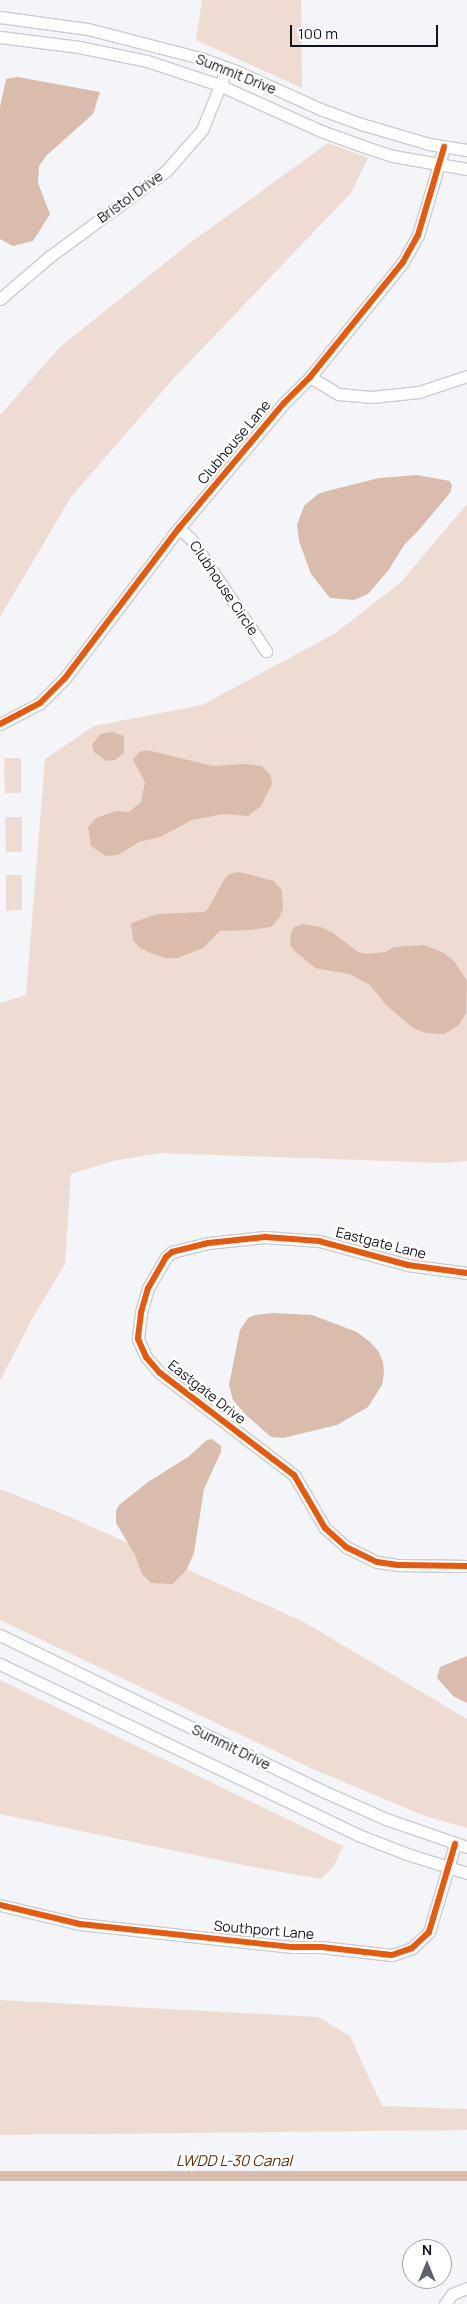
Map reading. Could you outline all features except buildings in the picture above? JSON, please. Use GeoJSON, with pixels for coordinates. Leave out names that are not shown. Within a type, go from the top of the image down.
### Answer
{"type":"FeatureCollection","features":[{"type":"Feature","properties":{"kind":"street","name":"Summit Drive"},"geometry":{"type":"LineString","coordinates":[[0,17],[88,29],[200,58],[320,109],[361,124],[444,147],[467,150]]}},
{"type":"Feature","properties":{"kind":"street","name":"Summit Drive"},"geometry":{"type":"LineString","coordinates":[[0,37],[79,47],[147,61],[220,86],[349,141],[393,156],[467,169]]}},
{"type":"Feature","properties":{"kind":"street","name":"Bristol Drive"},"geometry":{"type":"LineString","coordinates":[[0,299],[49,257],[166,171],[202,130],[226,68]]}},
{"type":"Feature","properties":{"kind":"street","name":"Clubhouse Lane"},"geometry":{"type":"LineString","coordinates":[[0,724],[40,703],[65,678],[179,528],[284,403],[310,377],[411,249],[418,235],[444,147]]}},
{"type":"Feature","properties":{"kind":"street"},"geometry":{"type":"LineString","coordinates":[[310,377],[338,394],[371,397],[419,392],[467,376]]}},
{"type":"Feature","properties":{"kind":"street","name":"Clubhouse Circle"},"geometry":{"type":"LineString","coordinates":[[179,528],[191,539],[266,651]]}},
{"type":"Feature","properties":{"kind":"street","name":"Eastgate Drive"},"geometry":{"type":"LineString","coordinates":[[319,1241],[288,1237],[238,1238],[208,1242],[172,1252],[156,1272],[146,1296],[139,1330],[140,1347],[160,1373],[294,1475],[325,1528],[346,1547],[377,1562],[398,1565],[467,1566]]}},
{"type":"Feature","properties":{"kind":"street","name":"Eastgate Lane"},"geometry":{"type":"LineString","coordinates":[[319,1241],[408,1265],[467,1274]]}},
{"type":"Feature","properties":{"kind":"street","name":"Summit Drive"},"geometry":{"type":"LineString","coordinates":[[0,1634],[325,1792],[386,1819],[467,1847]]}},
{"type":"Feature","properties":{"kind":"street","name":"Summit Drive"},"geometry":{"type":"LineString","coordinates":[[0,1664],[358,1835],[467,1873]]}},
{"type":"Feature","properties":{"kind":"street","name":"Southport Lane"},"geometry":{"type":"LineString","coordinates":[[0,1905],[80,1924],[293,1947],[321,1947],[392,1955],[412,1948],[429,1932],[455,1844]]}},
{"type":"Feature","properties":{"kind":"street"},"geometry":{"type":"LineString","coordinates":[[446,2302],[459,2290],[467,2288]]}},
{"type":"Feature","properties":{"kind":"shaded area"},"geometry":{"type":"Polygon","coordinates":[[[202,0],[301,0],[302,88],[196,40],[202,0]]]}},
{"type":"Feature","properties":{"kind":"shaded area"},"geometry":{"type":"Polygon","coordinates":[[[18,77],[100,92],[93,114],[47,155],[39,166],[38,183],[50,214],[33,241],[13,246],[0,239],[0,107],[6,79],[18,77]]]}},
{"type":"Feature","properties":{"kind":"shaded area"},"geometry":{"type":"Polygon","coordinates":[[[328,143],[368,158],[351,193],[174,378],[71,497],[0,617],[0,415],[60,347],[190,243],[328,143]]]}},
{"type":"Feature","properties":{"kind":"shaded area"},"geometry":{"type":"Polygon","coordinates":[[[417,475],[450,481],[452,486],[450,493],[404,545],[388,571],[368,594],[354,600],[330,598],[311,574],[299,541],[297,525],[304,506],[318,494],[327,491],[379,478],[417,475]]]}},
{"type":"Feature","properties":{"kind":"shaded area"},"geometry":{"type":"Polygon","coordinates":[[[467,504],[467,1161],[443,1163],[160,1153],[113,1161],[71,1174],[65,1264],[32,1319],[0,1381],[0,1003],[26,995],[45,759],[94,726],[202,705],[334,634],[400,583],[467,504]]]}},
{"type":"Feature","properties":{"kind":"shaded area"},"geometry":{"type":"Polygon","coordinates":[[[112,732],[124,736],[124,753],[115,760],[106,761],[94,752],[92,745],[100,734],[112,732]]]}},
{"type":"Feature","properties":{"kind":"shaded area"},"geometry":{"type":"Polygon","coordinates":[[[147,750],[213,766],[245,764],[262,766],[271,776],[272,784],[261,806],[248,816],[224,814],[192,820],[160,837],[139,842],[118,855],[106,856],[91,846],[88,827],[96,818],[116,811],[129,812],[141,802],[145,782],[133,760],[139,752],[147,750]]]}},
{"type":"Feature","properties":{"kind":"shaded area"},"geometry":{"type":"Polygon","coordinates":[[[4,758],[21,758],[21,793],[5,793],[4,758]]]}},
{"type":"Feature","properties":{"kind":"shaded area"},"geometry":{"type":"Polygon","coordinates":[[[5,817],[22,817],[22,852],[6,852],[5,817]]]}},
{"type":"Feature","properties":{"kind":"shaded area"},"geometry":{"type":"Polygon","coordinates":[[[239,872],[274,881],[282,890],[283,909],[279,918],[271,927],[220,931],[203,948],[178,958],[165,958],[148,952],[139,947],[133,940],[131,924],[134,922],[158,914],[204,912],[208,909],[225,878],[229,874],[239,872]]]}},
{"type":"Feature","properties":{"kind":"shaded area"},"geometry":{"type":"Polygon","coordinates":[[[6,875],[22,875],[22,910],[6,911],[6,875]]]}},
{"type":"Feature","properties":{"kind":"shaded area"},"geometry":{"type":"Polygon","coordinates":[[[303,924],[321,927],[333,933],[358,952],[367,954],[385,952],[394,947],[424,945],[444,953],[454,961],[467,981],[466,1013],[459,1025],[444,1034],[426,1033],[413,1028],[387,1006],[370,985],[349,974],[315,968],[290,945],[291,932],[294,927],[303,924]]]}},
{"type":"Feature","properties":{"kind":"shaded area"},"geometry":{"type":"Polygon","coordinates":[[[274,1313],[312,1315],[357,1332],[370,1342],[379,1352],[384,1373],[382,1385],[368,1407],[337,1425],[283,1438],[271,1437],[246,1415],[233,1400],[229,1385],[240,1330],[248,1318],[255,1315],[274,1313]]]}},
{"type":"Feature","properties":{"kind":"shaded area"},"geometry":{"type":"Polygon","coordinates":[[[212,1439],[221,1446],[221,1452],[204,1489],[194,1553],[187,1569],[173,1584],[151,1583],[142,1574],[135,1555],[116,1523],[116,1511],[119,1505],[148,1482],[188,1457],[207,1440],[212,1439]]]}},
{"type":"Feature","properties":{"kind":"shaded area"},"geometry":{"type":"Polygon","coordinates":[[[0,1489],[70,1517],[304,1622],[467,1719],[467,1828],[425,1816],[315,1770],[0,1620],[0,1489]]]}},
{"type":"Feature","properties":{"kind":"shaded area"},"geometry":{"type":"Polygon","coordinates":[[[467,1656],[467,1703],[453,1696],[437,1678],[440,1667],[467,1656]]]}},
{"type":"Feature","properties":{"kind":"shaded area"},"geometry":{"type":"Polygon","coordinates":[[[0,1680],[343,1846],[334,1866],[321,1879],[252,1867],[0,1814],[0,1680]]]}},
{"type":"Feature","properties":{"kind":"shaded area"},"geometry":{"type":"Polygon","coordinates":[[[0,2000],[318,2017],[350,2036],[382,2106],[467,2109],[467,2130],[0,2135],[0,2000]]]}},
{"type":"Feature","properties":{"kind":"waterway","name":"LWDD L-30 Canal"},"geometry":{"type":"LineString","coordinates":[[0,2176],[467,2176]]}},
{"type":"Feature","properties":{"kind":"cycle path"},"geometry":{"type":"LineString","coordinates":[[0,724],[40,703],[65,678],[179,528],[284,403],[310,377],[403,262],[418,235],[444,147]]}},
{"type":"Feature","properties":{"kind":"cycle path"},"geometry":{"type":"LineString","coordinates":[[467,1273],[408,1265],[319,1241],[265,1237],[208,1243],[172,1252],[166,1257],[148,1288],[141,1313],[138,1339],[146,1357],[160,1373],[294,1475],[325,1528],[346,1547],[377,1562],[398,1565],[467,1566]]}},
{"type":"Feature","properties":{"kind":"cycle path"},"geometry":{"type":"LineString","coordinates":[[0,1905],[80,1924],[293,1947],[321,1947],[392,1955],[412,1948],[429,1932],[455,1844]]}}]}
